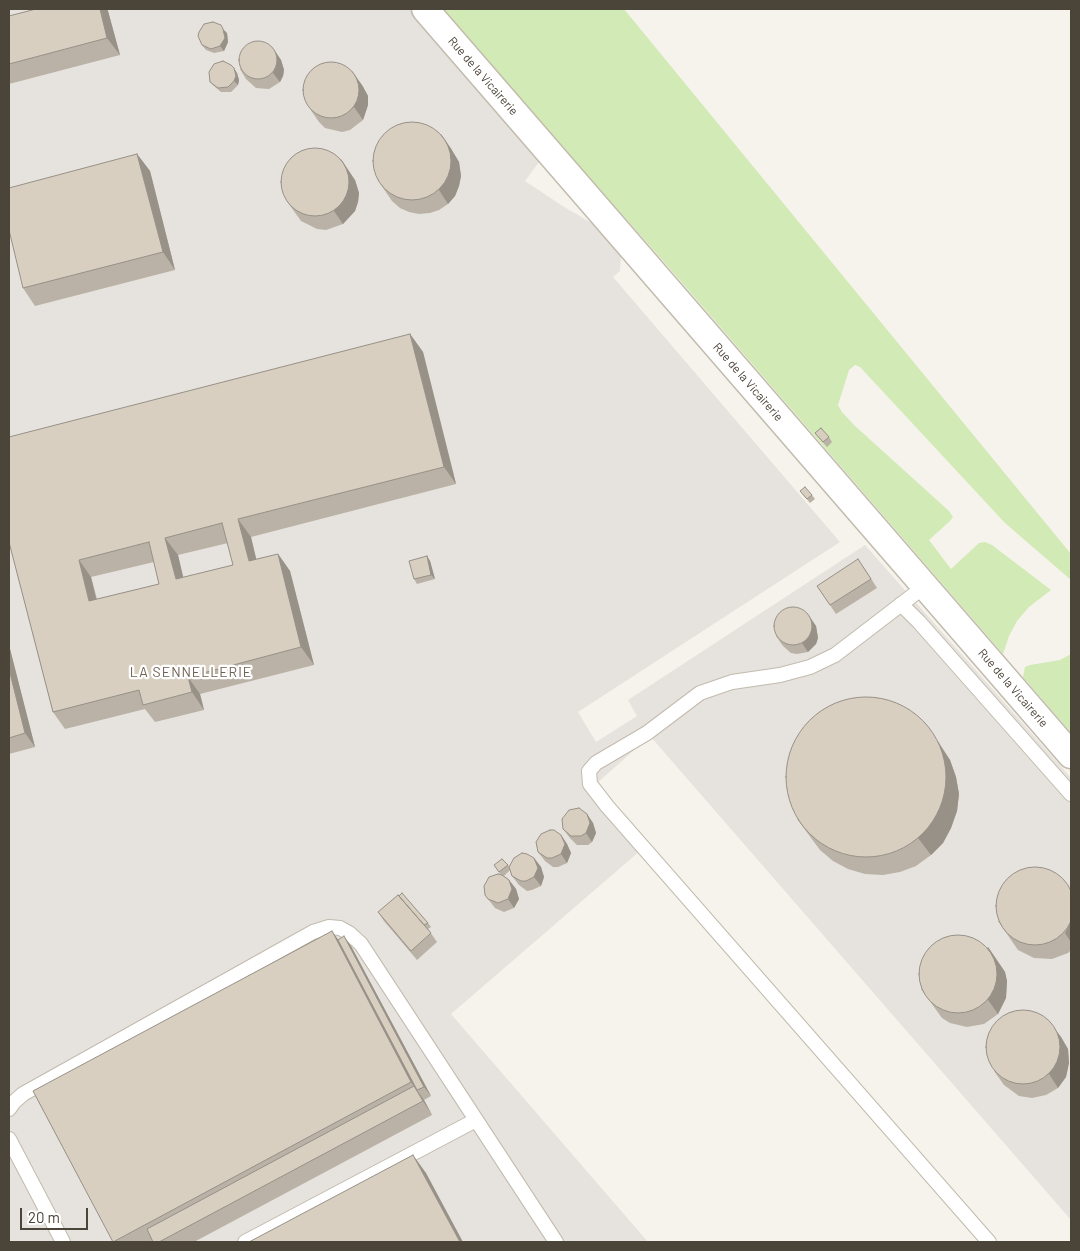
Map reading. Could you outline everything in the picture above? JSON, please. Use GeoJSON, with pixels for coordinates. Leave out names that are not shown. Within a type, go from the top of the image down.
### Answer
{"type":"FeatureCollection","features":[{"type":"Feature","properties":{"kind":"street","name":"Rue de la Vicairerie"},"geometry":{"type":"LineString","coordinates":[[425,9],[1071,755]]}},
{"type":"Feature","properties":{"kind":"lane"},"geometry":{"type":"LineString","coordinates":[[925,586],[835,655],[810,667],[780,675],[732,682],[700,693],[646,733],[596,763],[589,771],[590,784],[613,813],[989,1242]]}},
{"type":"Feature","properties":{"kind":"lane"},"geometry":{"type":"LineString","coordinates":[[901,604],[1071,794]]}},
{"type":"Feature","properties":{"kind":"lane"},"geometry":{"type":"LineString","coordinates":[[9,1109],[23,1094],[313,932],[329,927],[340,928],[349,932],[361,944],[556,1242]]}},
{"type":"Feature","properties":{"kind":"lane"},"geometry":{"type":"LineString","coordinates":[[245,1242],[476,1120]]}},
{"type":"Feature","properties":{"kind":"lane"},"geometry":{"type":"LineString","coordinates":[[9,1139],[64,1242]]}},
{"type":"Feature","properties":{"kind":"shaded area"},"geometry":{"type":"Polygon","coordinates":[[[9,9],[409,9],[541,159],[525,181],[602,229],[621,256],[620,271],[613,277],[840,542],[578,712],[596,742],[637,716],[628,700],[865,545],[1071,778],[1071,1220],[650,736],[596,784],[648,844],[451,1014],[648,1242],[9,1242],[9,9]]]}},
{"type":"Feature","properties":{"kind":"green space"},"geometry":{"type":"Polygon","coordinates":[[[440,9],[624,9],[1071,554],[1071,580],[1005,523],[860,367],[855,365],[849,370],[838,405],[854,425],[949,511],[953,517],[929,540],[951,569],[979,543],[985,542],[992,545],[1051,590],[1029,607],[1017,621],[1009,636],[1003,654],[665,263],[440,9]]]}},
{"type":"Feature","properties":{"kind":"green space"},"geometry":{"type":"Polygon","coordinates":[[[1071,654],[1071,733],[1023,677],[1025,667],[1060,660],[1071,654]]]}},
{"type":"Feature","properties":{"kind":"building"},"geometry":{"type":"Polygon","coordinates":[[[36,9],[100,9],[107,38],[9,64],[9,16],[36,9]]]}},
{"type":"Feature","properties":{"kind":"building"},"geometry":{"type":"Polygon","coordinates":[[[213,22],[221,25],[225,38],[220,46],[211,49],[202,45],[198,36],[204,24],[213,22]]]}},
{"type":"Feature","properties":{"kind":"building"},"geometry":{"type":"Polygon","coordinates":[[[258,41],[272,46],[277,60],[272,74],[258,79],[244,74],[239,60],[244,46],[258,41]]]}},
{"type":"Feature","properties":{"kind":"building"},"geometry":{"type":"Polygon","coordinates":[[[223,61],[234,68],[236,76],[228,87],[218,88],[210,82],[209,72],[214,64],[223,61]]]}},
{"type":"Feature","properties":{"kind":"building"},"geometry":{"type":"Polygon","coordinates":[[[331,62],[342,64],[351,70],[357,79],[359,90],[357,101],[351,110],[342,116],[331,118],[320,116],[311,110],[305,101],[303,90],[305,79],[311,70],[320,64],[331,62]]]}},
{"type":"Feature","properties":{"kind":"building"},"geometry":{"type":"Polygon","coordinates":[[[404,122],[420,122],[434,128],[445,139],[451,153],[451,169],[445,183],[434,194],[420,200],[404,200],[390,194],[379,183],[373,169],[373,153],[379,139],[390,128],[404,122]]]}},
{"type":"Feature","properties":{"kind":"building"},"geometry":{"type":"Polygon","coordinates":[[[315,148],[328,151],[339,158],[346,169],[349,182],[346,195],[339,206],[328,213],[315,216],[302,213],[291,206],[284,195],[281,182],[284,169],[291,158],[302,151],[315,148]]]}},
{"type":"Feature","properties":{"kind":"building"},"geometry":{"type":"Polygon","coordinates":[[[137,154],[163,252],[23,288],[9,230],[9,188],[137,154]]]}},
{"type":"Feature","properties":{"kind":"building"},"geometry":{"type":"Polygon","coordinates":[[[410,334],[444,467],[238,519],[249,561],[278,554],[301,647],[188,677],[192,692],[143,705],[139,690],[53,712],[9,542],[9,437],[410,334]],[[222,523],[165,538],[176,579],[233,565],[222,523]],[[149,542],[79,560],[89,601],[159,584],[149,542]]]}},
{"type":"Feature","properties":{"kind":"building"},"geometry":{"type":"Polygon","coordinates":[[[821,428],[829,437],[823,442],[815,433],[821,428]]]}},
{"type":"Feature","properties":{"kind":"building"},"geometry":{"type":"Polygon","coordinates":[[[805,487],[812,495],[807,499],[800,491],[805,487]]]}},
{"type":"Feature","properties":{"kind":"building"},"geometry":{"type":"Polygon","coordinates":[[[427,556],[431,575],[414,579],[409,561],[427,556]]]}},
{"type":"Feature","properties":{"kind":"building"},"geometry":{"type":"Polygon","coordinates":[[[858,559],[871,579],[830,605],[817,586],[858,559]]]}},
{"type":"Feature","properties":{"kind":"building"},"geometry":{"type":"Polygon","coordinates":[[[793,607],[806,613],[812,626],[806,639],[793,645],[780,639],[774,626],[780,613],[793,607]]]}},
{"type":"Feature","properties":{"kind":"building"},"geometry":{"type":"Polygon","coordinates":[[[9,669],[25,733],[9,738],[9,669]]]}},
{"type":"Feature","properties":{"kind":"building"},"geometry":{"type":"Polygon","coordinates":[[[874,697],[904,706],[923,720],[933,732],[940,746],[945,761],[945,793],[940,808],[933,822],[923,834],[911,844],[889,854],[874,857],[858,857],[843,854],[821,844],[799,822],[787,793],[786,769],[789,754],[799,732],[821,710],[850,698],[874,697]]]}},
{"type":"Feature","properties":{"kind":"building"},"geometry":{"type":"Polygon","coordinates":[[[579,808],[587,814],[590,823],[586,833],[581,836],[571,836],[563,829],[562,819],[569,810],[579,808]]]}},
{"type":"Feature","properties":{"kind":"building"},"geometry":{"type":"Polygon","coordinates":[[[554,830],[561,835],[565,844],[561,854],[547,858],[538,852],[536,842],[541,834],[554,830]]]}},
{"type":"Feature","properties":{"kind":"building"},"geometry":{"type":"Polygon","coordinates":[[[522,853],[534,858],[538,868],[534,877],[526,881],[521,881],[512,876],[509,867],[514,858],[522,853]]]}},
{"type":"Feature","properties":{"kind":"building"},"geometry":{"type":"Polygon","coordinates":[[[502,859],[508,865],[499,872],[494,865],[502,859]]]}},
{"type":"Feature","properties":{"kind":"building"},"geometry":{"type":"Polygon","coordinates":[[[1027,867],[1043,867],[1057,873],[1068,884],[1074,898],[1074,914],[1068,928],[1057,939],[1043,945],[1027,945],[1013,939],[1002,928],[996,914],[996,898],[1002,884],[1013,873],[1027,867]]]}},
{"type":"Feature","properties":{"kind":"building"},"geometry":{"type":"Polygon","coordinates":[[[498,874],[509,880],[512,889],[508,899],[498,903],[488,899],[485,895],[484,886],[489,877],[498,874]]]}},
{"type":"Feature","properties":{"kind":"building"},"geometry":{"type":"Polygon","coordinates":[[[402,893],[428,923],[424,925],[399,896],[402,893]]]}},
{"type":"Feature","properties":{"kind":"building"},"geometry":{"type":"Polygon","coordinates":[[[398,895],[431,933],[411,951],[378,912],[398,895]]]}},
{"type":"Feature","properties":{"kind":"building"},"geometry":{"type":"Polygon","coordinates":[[[332,931],[411,1082],[113,1242],[33,1091],[332,931]]]}},
{"type":"Feature","properties":{"kind":"building"},"geometry":{"type":"Polygon","coordinates":[[[950,935],[966,935],[980,941],[991,952],[997,966],[997,982],[991,996],[980,1007],[966,1013],[950,1013],[936,1007],[925,996],[919,982],[919,966],[925,952],[936,941],[950,935]]]}},
{"type":"Feature","properties":{"kind":"building"},"geometry":{"type":"Polygon","coordinates":[[[344,936],[424,1087],[417,1090],[338,940],[344,936]]]}},
{"type":"Feature","properties":{"kind":"building"},"geometry":{"type":"Polygon","coordinates":[[[1023,1010],[1037,1013],[1049,1021],[1057,1033],[1060,1047],[1057,1061],[1049,1073],[1037,1081],[1023,1084],[1009,1081],[997,1073],[989,1061],[986,1047],[989,1033],[997,1021],[1009,1013],[1023,1010]]]}},
{"type":"Feature","properties":{"kind":"building"},"geometry":{"type":"Polygon","coordinates":[[[414,1086],[423,1101],[159,1242],[153,1242],[147,1229],[414,1086]]]}},
{"type":"Feature","properties":{"kind":"building"},"geometry":{"type":"Polygon","coordinates":[[[413,1155],[460,1242],[249,1242],[413,1155]]]}},
{"type":"Feature","properties":{"kind":"district","name":"LA SENNELLERIE"},"geometry":{"type":"Point","coordinates":[191,672]}}]}
